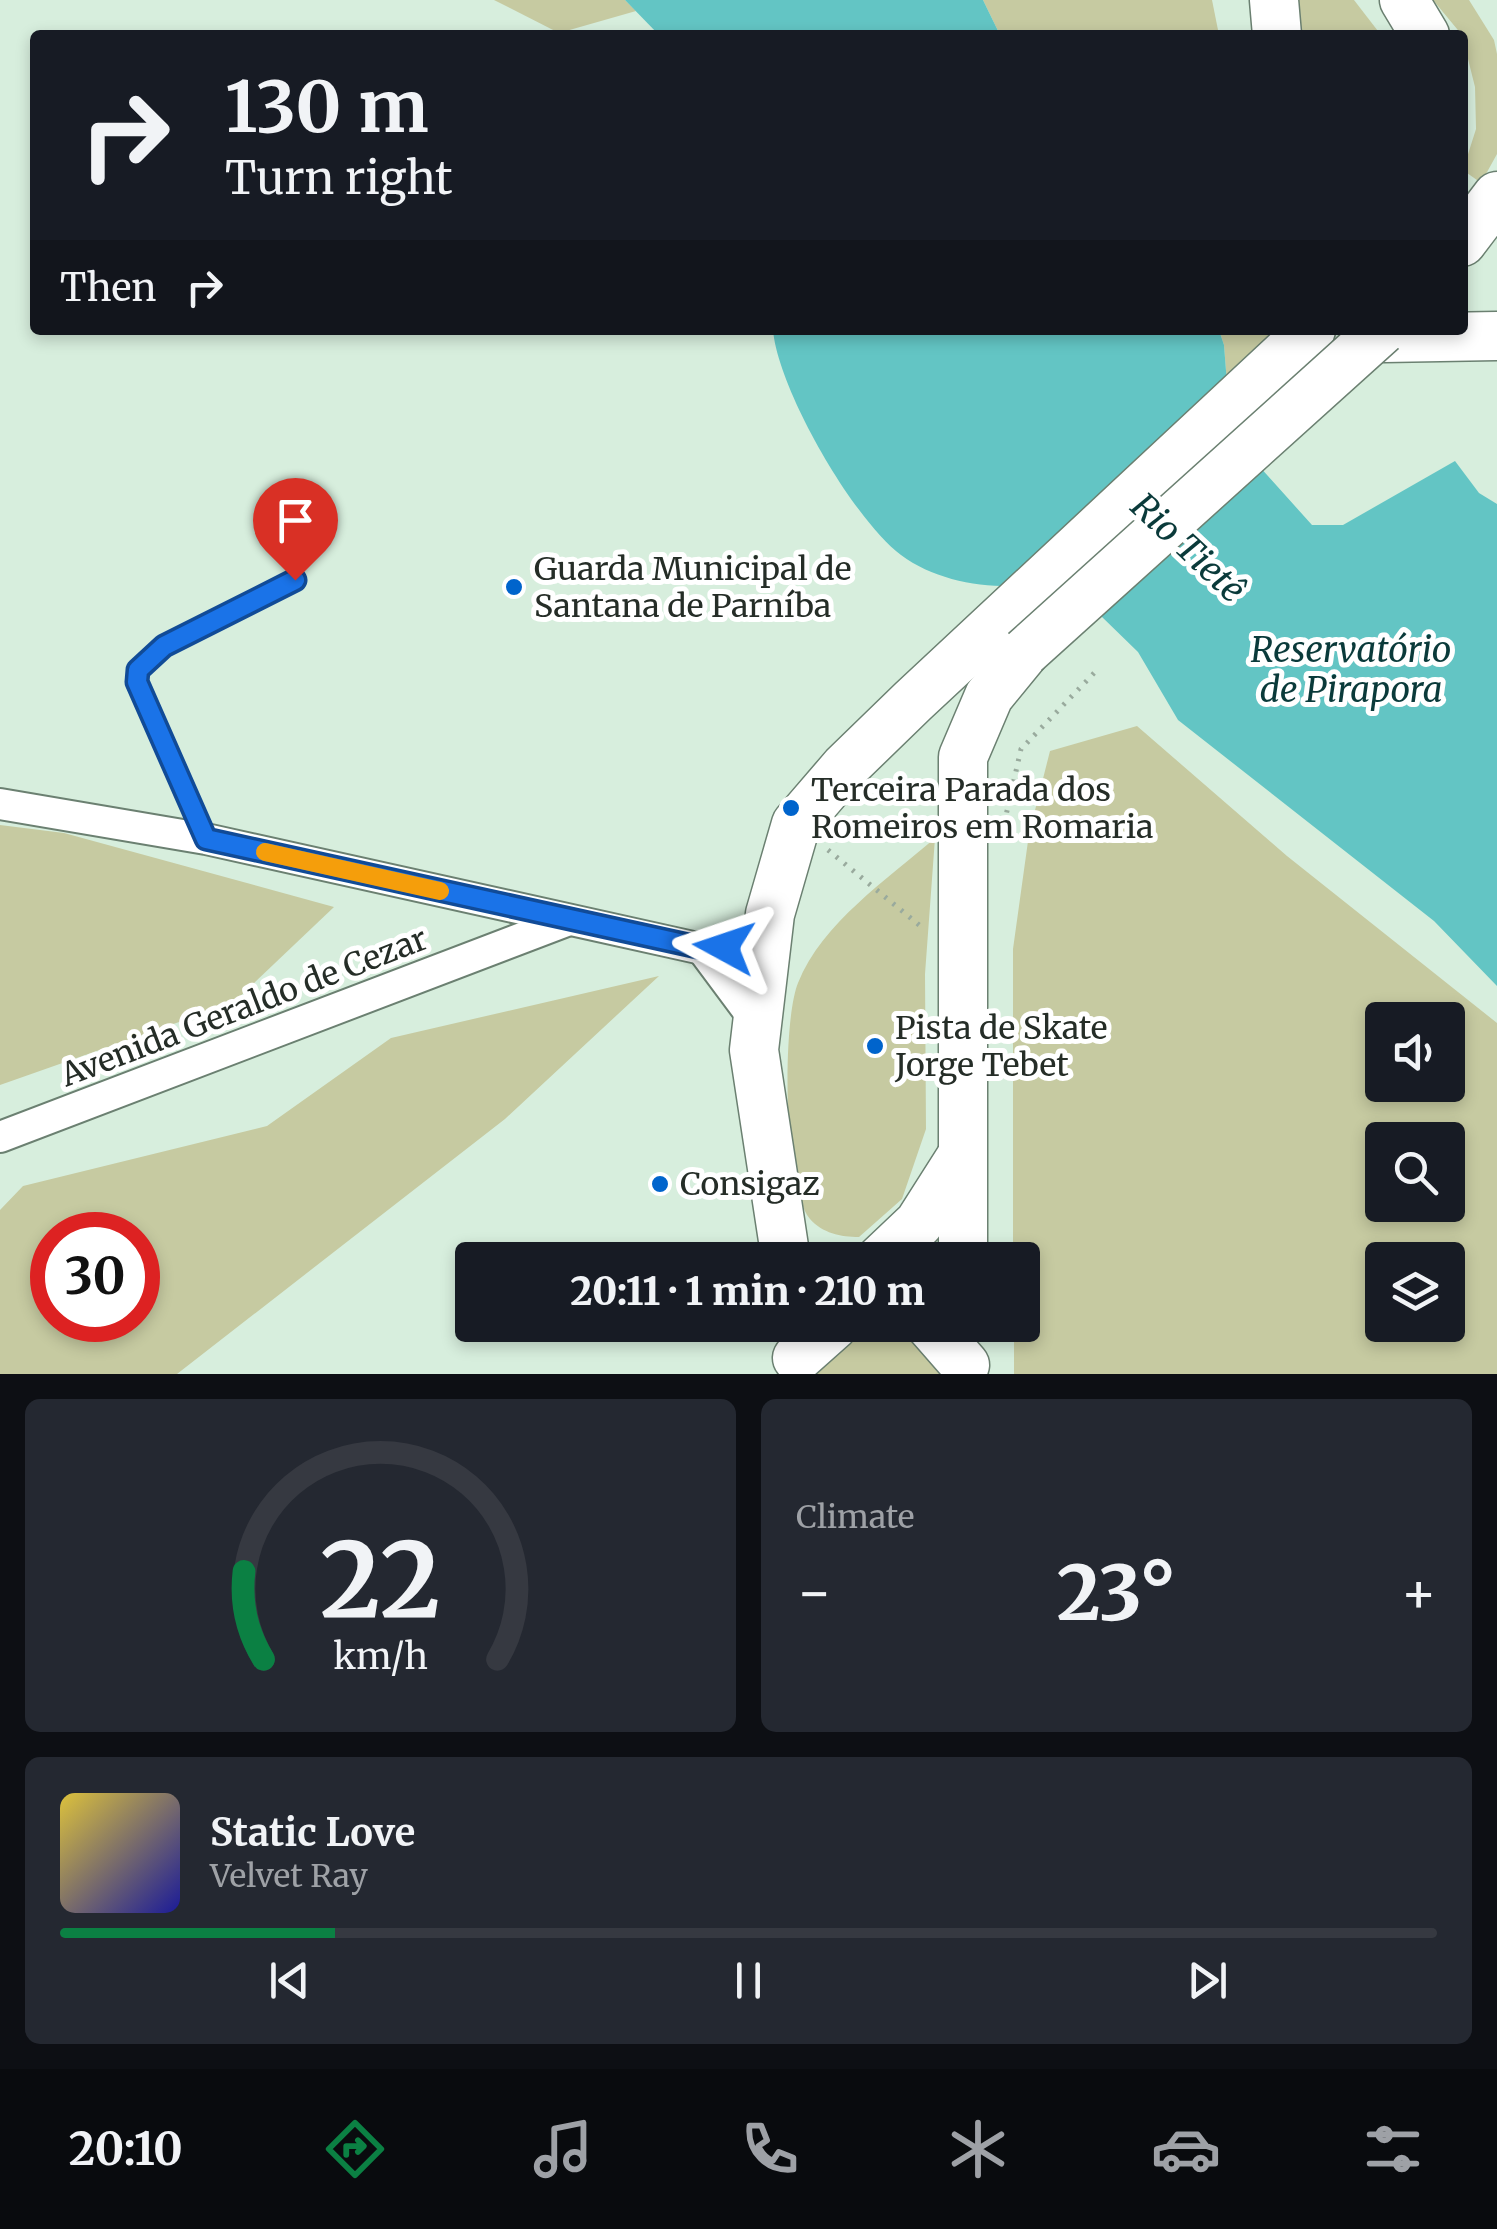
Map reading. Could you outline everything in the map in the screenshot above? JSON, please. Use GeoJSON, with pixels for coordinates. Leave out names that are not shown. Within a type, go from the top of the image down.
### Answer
{"type":"FeatureCollection","features":[{"type":"Feature","properties":{"kind":"main road"},"geometry":{"type":"LineString","coordinates":[[1274,0],[1277,30]]}},
{"type":"Feature","properties":{"kind":"main road"},"geometry":{"type":"LineString","coordinates":[[1404,0],[1423,30]]}},
{"type":"Feature","properties":{"kind":"main road"},"geometry":{"type":"LineString","coordinates":[[1468,234],[1497,196]]}},
{"type":"Feature","properties":{"kind":"main road"},"geometry":{"type":"LineString","coordinates":[[963,1242],[962,757],[1014,635],[1306,335]]}},
{"type":"Feature","properties":{"kind":"main road"},"geometry":{"type":"LineString","coordinates":[[791,1242],[756,1078],[757,1022],[770,914],[796,824],[845,767],[1014,635],[1376,335]]}},
{"type":"Feature","properties":{"kind":"main road"},"geometry":{"type":"LineString","coordinates":[[1377,335],[1497,336]]}},
{"type":"Feature","properties":{"kind":"main road"},"geometry":{"type":"LineString","coordinates":[[899,1242],[919,1223],[961,1157]]}},
{"type":"Feature","properties":{"kind":"street"},"geometry":{"type":"LineString","coordinates":[[0,804],[206,839],[702,948],[746,942],[758,935],[770,914]]}},
{"type":"Feature","properties":{"kind":"street","name":"Avenida Geraldo de Cezar"},"geometry":{"type":"LineString","coordinates":[[0,1137],[569,920]]}},
{"type":"Feature","properties":{"kind":"street"},"geometry":{"type":"LineString","coordinates":[[702,948],[757,1022]]}},
{"type":"Feature","properties":{"kind":"lane"},"geometry":{"type":"LineString","coordinates":[[206,839],[137,682],[138,670],[164,646],[295,580]]}},
{"type":"Feature","properties":{"kind":"path"},"geometry":{"type":"LineString","coordinates":[[1000,847],[1022,749],[1098,670]]}},
{"type":"Feature","properties":{"kind":"path"},"geometry":{"type":"LineString","coordinates":[[796,824],[962,959]]}},
{"type":"Feature","properties":{"kind":"green space"},"geometry":{"type":"Polygon","coordinates":[[[494,0],[625,0],[636,11],[570,30],[553,30],[494,0]]]}},
{"type":"Feature","properties":{"kind":"green space"},"geometry":{"type":"Polygon","coordinates":[[[983,0],[1212,0],[1218,30],[998,30],[983,0]]]}},
{"type":"Feature","properties":{"kind":"green space"},"geometry":{"type":"Polygon","coordinates":[[[1292,0],[1354,0],[1377,30],[1295,30],[1292,0]]]}},
{"type":"Feature","properties":{"kind":"green space"},"geometry":{"type":"Polygon","coordinates":[[[1433,0],[1469,0],[1494,40],[1497,154],[1481,183],[1468,174],[1468,154],[1476,129],[1475,87],[1468,59],[1468,30],[1458,30],[1433,0]]]}},
{"type":"Feature","properties":{"kind":"green space"},"geometry":{"type":"Polygon","coordinates":[[[1221,335],[1279,335],[1231,435],[1221,335]]]}},
{"type":"Feature","properties":{"kind":"green space"},"geometry":{"type":"Polygon","coordinates":[[[1137,726],[1287,856],[1497,1023],[1497,1374],[1014,1374],[1014,1342],[1040,1342],[1040,1242],[1013,1242],[1013,949],[1029,834],[1050,751],[1137,726]]]}},
{"type":"Feature","properties":{"kind":"green space"},"geometry":{"type":"Polygon","coordinates":[[[0,825],[64,833],[334,907],[233,1003],[0,1085],[0,825]]]}},
{"type":"Feature","properties":{"kind":"green space"},"geometry":{"type":"Polygon","coordinates":[[[935,838],[925,974],[926,1129],[902,1199],[859,1237],[839,1235],[820,1228],[810,1219],[794,1174],[788,1104],[793,1003],[798,983],[823,941],[858,903],[935,838]]]}},
{"type":"Feature","properties":{"kind":"green space"},"geometry":{"type":"Polygon","coordinates":[[[659,976],[505,1119],[177,1374],[0,1374],[0,1210],[23,1186],[267,1126],[391,1038],[659,976]]]}},
{"type":"Feature","properties":{"kind":"green space"},"geometry":{"type":"Polygon","coordinates":[[[924,1342],[937,1362],[939,1374],[812,1374],[836,1344],[924,1342]]]}},
{"type":"Feature","properties":{"kind":"water"},"geometry":{"type":"Polygon","coordinates":[[[625,0],[983,0],[998,30],[654,30],[625,0]]]}},
{"type":"Feature","properties":{"kind":"water","name":"Reservatório de Pirapora"},"geometry":{"type":"Polygon","coordinates":[[[774,335],[1221,335],[1231,435],[1312,525],[1343,525],[1455,461],[1479,493],[1497,504],[1497,986],[1434,921],[1178,720],[1138,652],[1064,580],[1023,586],[958,581],[901,555],[861,513],[841,484],[803,418],[774,335]]]}},
{"type":"Feature","properties":{"kind":"slow traffic"},"geometry":{"type":"LineString","coordinates":[[265,852],[440,891]]}},
{"type":"Feature","properties":{"kind":"place","name":"Guarda Municipal de Santana de Parníba"},"geometry":{"type":"Point","coordinates":[514,587]}},
{"type":"Feature","properties":{"kind":"place","name":"Terceira Parada dos Romeiros em Romaria"},"geometry":{"type":"Point","coordinates":[791,808]}},
{"type":"Feature","properties":{"kind":"place","name":"Pista de Skate Jorge Tebet"},"geometry":{"type":"Point","coordinates":[875,1046]}},
{"type":"Feature","properties":{"kind":"place","name":"Consigaz"},"geometry":{"type":"Point","coordinates":[660,1184]}},
{"type":"Feature","properties":{"kind":"route"},"geometry":{"type":"LineString","coordinates":[[295,580],[164,646],[138,670],[137,682],[206,839],[702,948],[724,947]]}},
{"type":"Feature","properties":{"kind":"water label","name":"Rio Tietê"},"geometry":{"type":"Point","coordinates":[1188,548]}}]}
